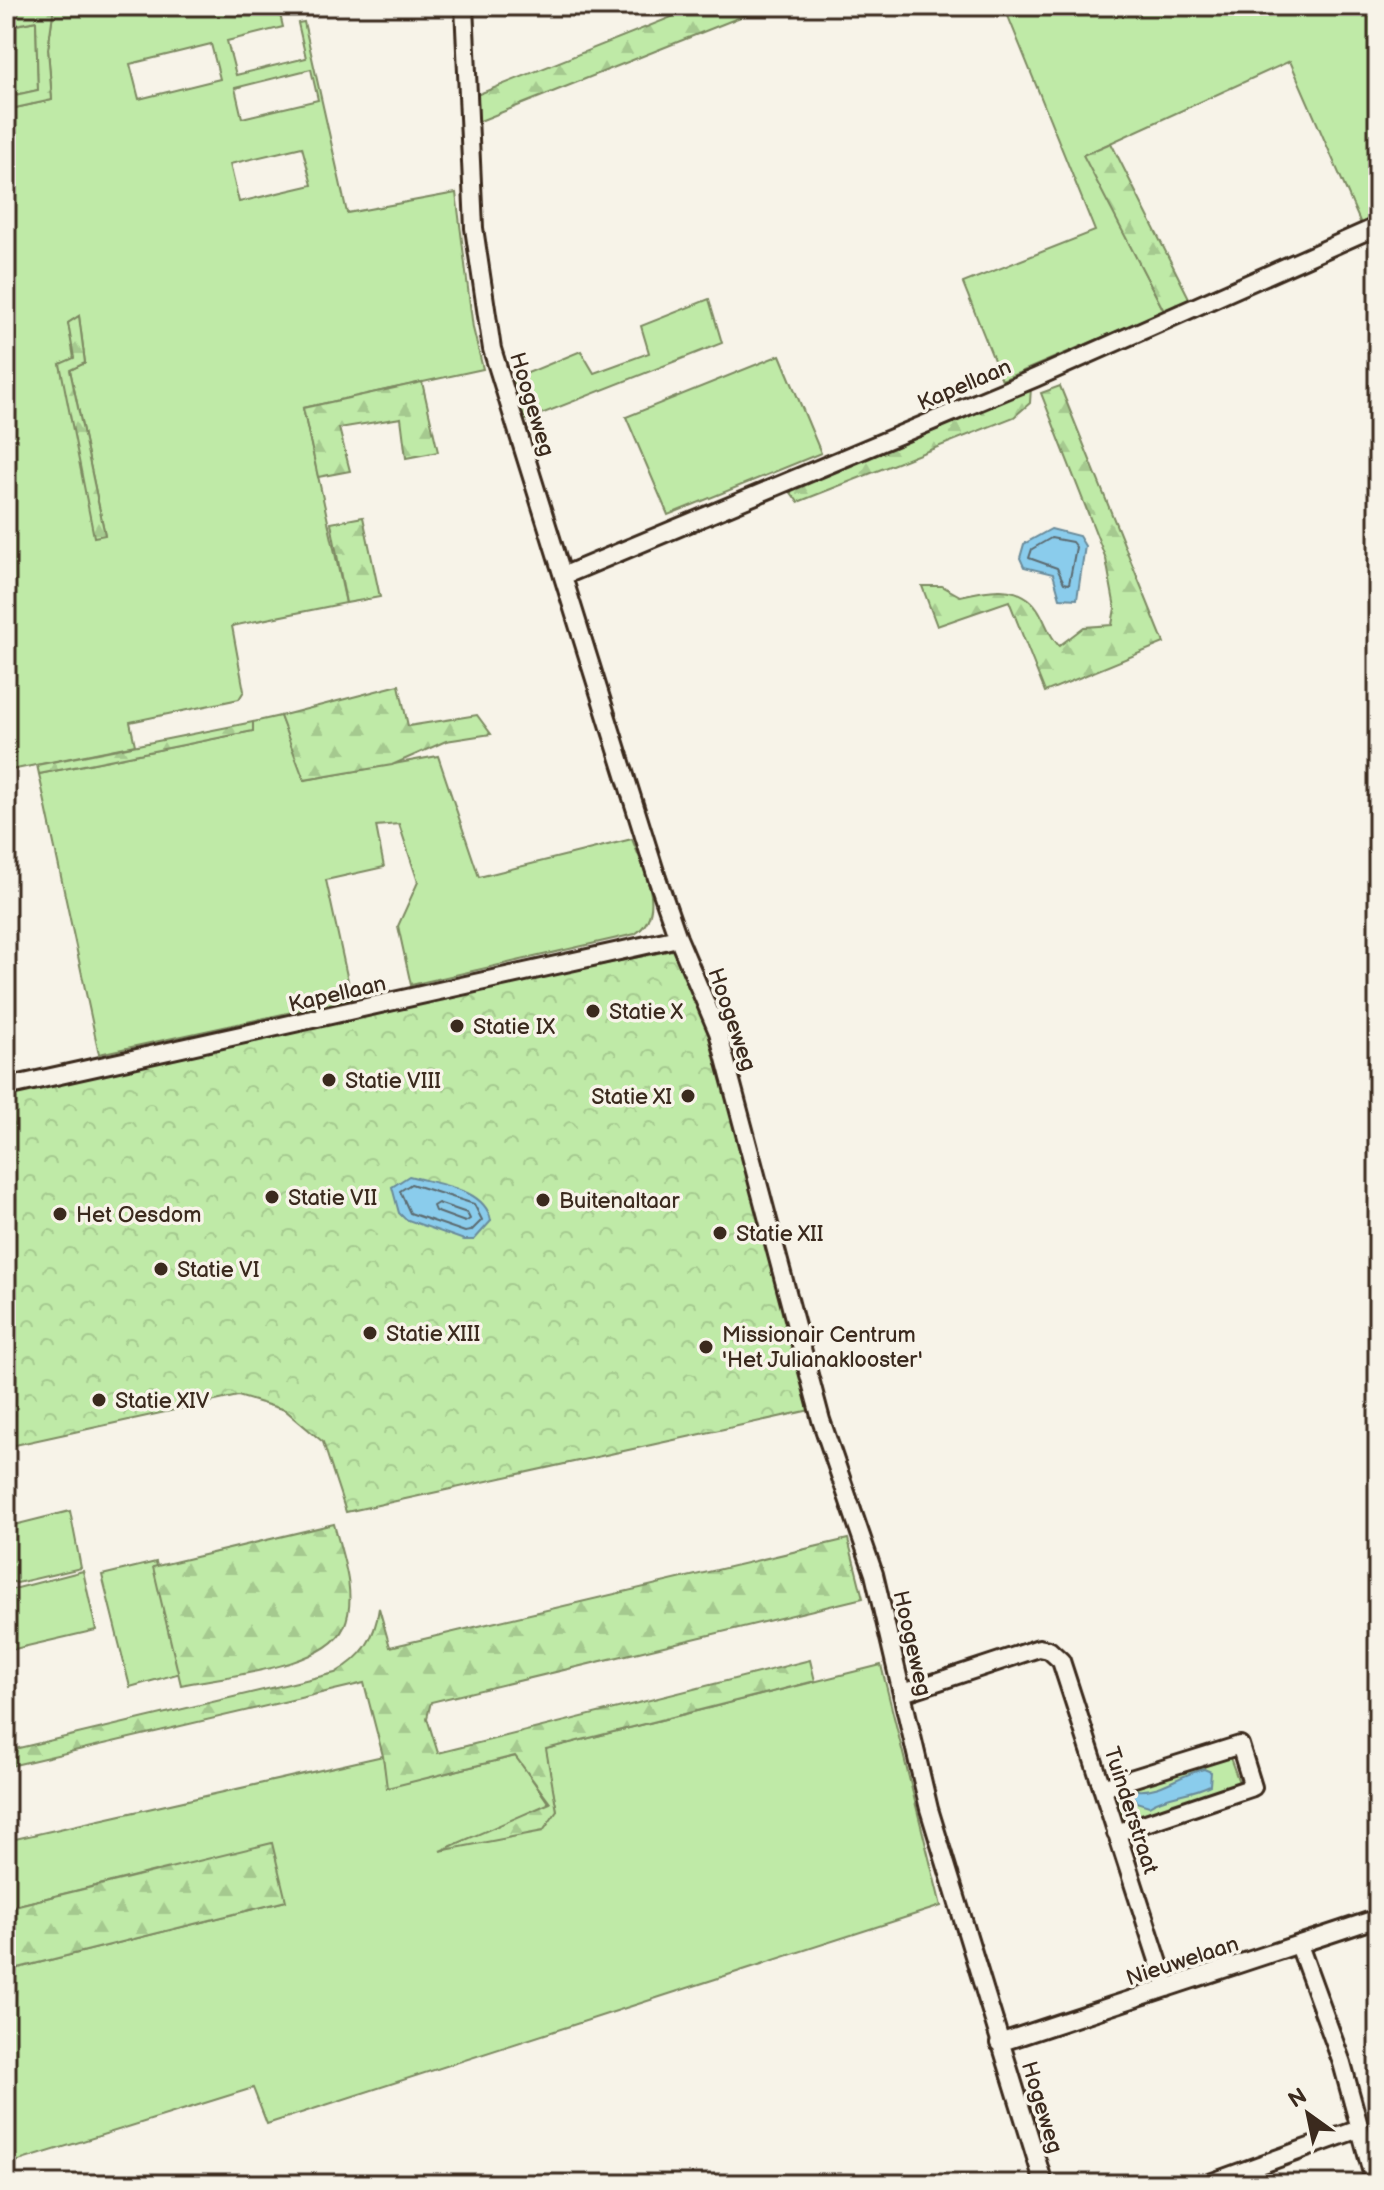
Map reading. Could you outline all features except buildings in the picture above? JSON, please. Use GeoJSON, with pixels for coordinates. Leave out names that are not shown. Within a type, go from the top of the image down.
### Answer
{"type":"FeatureCollection","features":[{"type":"Feature","properties":{"kind":"street","name":"Hoogeweg"},"geometry":{"type":"LineString","coordinates":[[464,6],[469,166],[488,326],[509,407],[565,575],[678,938],[718,1032],[821,1420],[874,1574],[929,1809],[999,2043]]}},
{"type":"Feature","properties":{"kind":"street","name":"Kapellaan"},"geometry":{"type":"LineString","coordinates":[[565,575],[1035,378],[1378,226]]}},
{"type":"Feature","properties":{"kind":"street","name":"Kapellaan"},"geometry":{"type":"LineString","coordinates":[[6,1087],[678,938]]}},
{"type":"Feature","properties":{"kind":"street","name":"Tuinderstraat"},"geometry":{"type":"LineString","coordinates":[[903,1693],[1039,1648],[1049,1650],[1061,1661],[1167,1988]]}},
{"type":"Feature","properties":{"kind":"street"},"geometry":{"type":"LineString","coordinates":[[1102,1788],[1240,1745],[1246,1764],[1253,1787],[1116,1833]]}},
{"type":"Feature","properties":{"kind":"street","name":"Nieuwelaan"},"geometry":{"type":"LineString","coordinates":[[999,2043],[1378,1918]]}},
{"type":"Feature","properties":{"kind":"street"},"geometry":{"type":"LineString","coordinates":[[1299,1945],[1342,2063],[1375,2184]]}},
{"type":"Feature","properties":{"kind":"street","name":"Hogeweg"},"geometry":{"type":"LineString","coordinates":[[999,2043],[1044,2184]]}},
{"type":"Feature","properties":{"kind":"street"},"geometry":{"type":"LineString","coordinates":[[1207,2184],[1359,2129]]}},
{"type":"Feature","properties":{"kind":"green space"},"geometry":{"type":"Polygon","coordinates":[[[54,6],[278,6],[283,27],[227,41],[236,75],[306,58],[298,23],[304,22],[347,213],[456,193],[473,328],[483,369],[303,408],[346,603],[232,626],[244,691],[239,699],[130,722],[135,745],[6,771],[6,110],[52,100],[48,49],[54,6]],[[211,44],[130,64],[139,99],[220,79],[211,44]],[[311,69],[235,88],[242,118],[318,100],[311,69]],[[302,147],[230,164],[239,202],[312,185],[302,147]],[[79,316],[68,323],[75,358],[60,364],[105,535],[70,370],[85,363],[79,316]]]}},
{"type":"Feature","properties":{"kind":"green space"},"geometry":{"type":"Polygon","coordinates":[[[54,6],[48,49],[52,100],[6,110],[6,97],[38,90],[36,21],[6,27],[6,11],[54,6]]]}},
{"type":"Feature","properties":{"kind":"green space"},"geometry":{"type":"Polygon","coordinates":[[[699,6],[768,6],[475,123],[474,96],[699,6]]]}},
{"type":"Feature","properties":{"kind":"green space"},"geometry":{"type":"Polygon","coordinates":[[[1004,6],[1378,6],[1378,216],[1361,224],[1290,61],[1084,155],[1164,311],[1002,380],[963,283],[1095,231],[1004,6]]]}},
{"type":"Feature","properties":{"kind":"green space"},"geometry":{"type":"Polygon","coordinates":[[[36,21],[38,90],[6,97],[6,27],[36,21]]]}},
{"type":"Feature","properties":{"kind":"green space"},"geometry":{"type":"Polygon","coordinates":[[[1111,143],[1190,300],[1164,311],[1083,155],[1111,143]]]}},
{"type":"Feature","properties":{"kind":"green space"},"geometry":{"type":"Polygon","coordinates":[[[709,299],[722,343],[521,422],[508,381],[581,351],[594,373],[649,353],[641,326],[709,299]]]}},
{"type":"Feature","properties":{"kind":"green space"},"geometry":{"type":"Polygon","coordinates":[[[79,316],[85,363],[70,370],[105,535],[94,537],[60,364],[74,358],[68,323],[79,316]]]}},
{"type":"Feature","properties":{"kind":"green space"},"geometry":{"type":"Polygon","coordinates":[[[780,355],[821,453],[668,515],[626,417],[780,355]]]}},
{"type":"Feature","properties":{"kind":"green space"},"geometry":{"type":"Polygon","coordinates":[[[422,382],[438,452],[406,458],[401,418],[339,428],[350,471],[318,477],[303,408],[422,382]]]}},
{"type":"Feature","properties":{"kind":"green space"},"geometry":{"type":"Polygon","coordinates":[[[1060,386],[1164,643],[1045,692],[1009,601],[937,626],[922,586],[942,586],[960,596],[1001,590],[1021,594],[1037,608],[1059,646],[1084,627],[1112,625],[1115,608],[1106,559],[1041,393],[1060,386]]]}},
{"type":"Feature","properties":{"kind":"green space"},"geometry":{"type":"Polygon","coordinates":[[[1031,387],[1030,403],[1014,417],[798,502],[789,490],[1031,387]]]}},
{"type":"Feature","properties":{"kind":"green space"},"geometry":{"type":"Polygon","coordinates":[[[363,517],[380,597],[346,603],[331,523],[363,517]]]}},
{"type":"Feature","properties":{"kind":"green space"},"geometry":{"type":"Polygon","coordinates":[[[399,685],[408,726],[477,715],[491,734],[446,741],[392,765],[304,780],[280,716],[399,685]]]}},
{"type":"Feature","properties":{"kind":"green space"},"geometry":{"type":"Polygon","coordinates":[[[280,716],[305,780],[438,756],[479,877],[632,839],[650,889],[650,914],[645,925],[635,934],[411,985],[398,926],[418,882],[399,824],[376,826],[384,867],[326,880],[352,999],[99,1054],[39,774],[253,731],[253,722],[280,716]]]}},
{"type":"Feature","properties":{"kind":"green space"},"geometry":{"type":"Polygon","coordinates":[[[253,722],[253,731],[39,774],[37,765],[253,722]]]}},
{"type":"Feature","properties":{"kind":"green space"},"geometry":{"type":"Polygon","coordinates":[[[677,949],[712,1032],[815,1409],[346,1512],[323,1442],[285,1410],[238,1396],[6,1447],[6,1089],[677,949]]]}},
{"type":"Feature","properties":{"kind":"green space"},"geometry":{"type":"Polygon","coordinates":[[[70,1511],[81,1568],[17,1583],[6,1580],[6,1527],[70,1511]]]}},
{"type":"Feature","properties":{"kind":"green space"},"geometry":{"type":"Polygon","coordinates":[[[334,1524],[347,1576],[349,1602],[344,1627],[334,1641],[317,1652],[272,1668],[181,1685],[153,1567],[334,1524]]]}},
{"type":"Feature","properties":{"kind":"green space"},"geometry":{"type":"Polygon","coordinates":[[[848,1539],[863,1598],[431,1702],[427,1718],[438,1753],[810,1660],[815,1681],[546,1749],[557,1811],[543,1831],[440,1851],[550,1803],[515,1756],[387,1788],[383,1756],[364,1683],[6,1767],[6,1751],[335,1673],[353,1661],[366,1646],[379,1608],[390,1647],[848,1539]]]}},
{"type":"Feature","properties":{"kind":"green space"},"geometry":{"type":"Polygon","coordinates":[[[156,1562],[184,1672],[130,1687],[102,1575],[156,1562]]]}},
{"type":"Feature","properties":{"kind":"green space"},"geometry":{"type":"Polygon","coordinates":[[[83,1571],[96,1630],[6,1651],[6,1591],[83,1571]]]}},
{"type":"Feature","properties":{"kind":"green space"},"geometry":{"type":"Polygon","coordinates":[[[881,1665],[941,1906],[267,2124],[253,2088],[6,2165],[6,1971],[286,1901],[155,1871],[6,1908],[6,1841],[383,1756],[388,1787],[516,1756],[549,1804],[445,1850],[557,1811],[545,1749],[881,1665]]]}},
{"type":"Feature","properties":{"kind":"green space"},"geometry":{"type":"Polygon","coordinates":[[[1229,1755],[1240,1785],[1125,1826],[1122,1822],[1111,1791],[1229,1755]]]}},
{"type":"Feature","properties":{"kind":"green space"},"geometry":{"type":"Polygon","coordinates":[[[272,1843],[286,1901],[6,1971],[6,1908],[272,1843]]]}},
{"type":"Feature","properties":{"kind":"water"},"geometry":{"type":"Polygon","coordinates":[[[1051,529],[1079,536],[1085,546],[1077,599],[1060,598],[1053,574],[1024,567],[1020,558],[1024,544],[1051,529]]]}},
{"type":"Feature","properties":{"kind":"water"},"geometry":{"type":"Polygon","coordinates":[[[409,1176],[470,1194],[487,1210],[491,1221],[474,1240],[464,1240],[405,1219],[399,1213],[392,1187],[409,1176]]]}},
{"type":"Feature","properties":{"kind":"water"},"geometry":{"type":"Polygon","coordinates":[[[1204,1769],[1211,1772],[1210,1785],[1202,1788],[1149,1806],[1136,1802],[1133,1795],[1136,1790],[1162,1786],[1204,1769]]]}},
{"type":"Feature","properties":{"kind":"place","name":"Statie X"},"geometry":{"type":"Point","coordinates":[593,1011]}},
{"type":"Feature","properties":{"kind":"place","name":"Statie IX"},"geometry":{"type":"Point","coordinates":[457,1026]}},
{"type":"Feature","properties":{"kind":"place","name":"Statie VIII"},"geometry":{"type":"Point","coordinates":[329,1080]}},
{"type":"Feature","properties":{"kind":"place","name":"Statie XI"},"geometry":{"type":"Point","coordinates":[688,1096]}},
{"type":"Feature","properties":{"kind":"place","name":"Statie VII"},"geometry":{"type":"Point","coordinates":[272,1197]}},
{"type":"Feature","properties":{"kind":"place","name":"Buitenaltaar"},"geometry":{"type":"Point","coordinates":[543,1200]}},
{"type":"Feature","properties":{"kind":"place","name":"Het Oesdom"},"geometry":{"type":"Point","coordinates":[60,1214]}},
{"type":"Feature","properties":{"kind":"place","name":"Statie XII"},"geometry":{"type":"Point","coordinates":[720,1233]}},
{"type":"Feature","properties":{"kind":"place","name":"Statie VI"},"geometry":{"type":"Point","coordinates":[161,1269]}},
{"type":"Feature","properties":{"kind":"place","name":"Statie XIII"},"geometry":{"type":"Point","coordinates":[370,1333]}},
{"type":"Feature","properties":{"kind":"place","name":"Missionair Centrum 'Het Julianaklooster'"},"geometry":{"type":"Point","coordinates":[706,1347]}},
{"type":"Feature","properties":{"kind":"place","name":"Statie XIV"},"geometry":{"type":"Point","coordinates":[99,1400]}}]}
